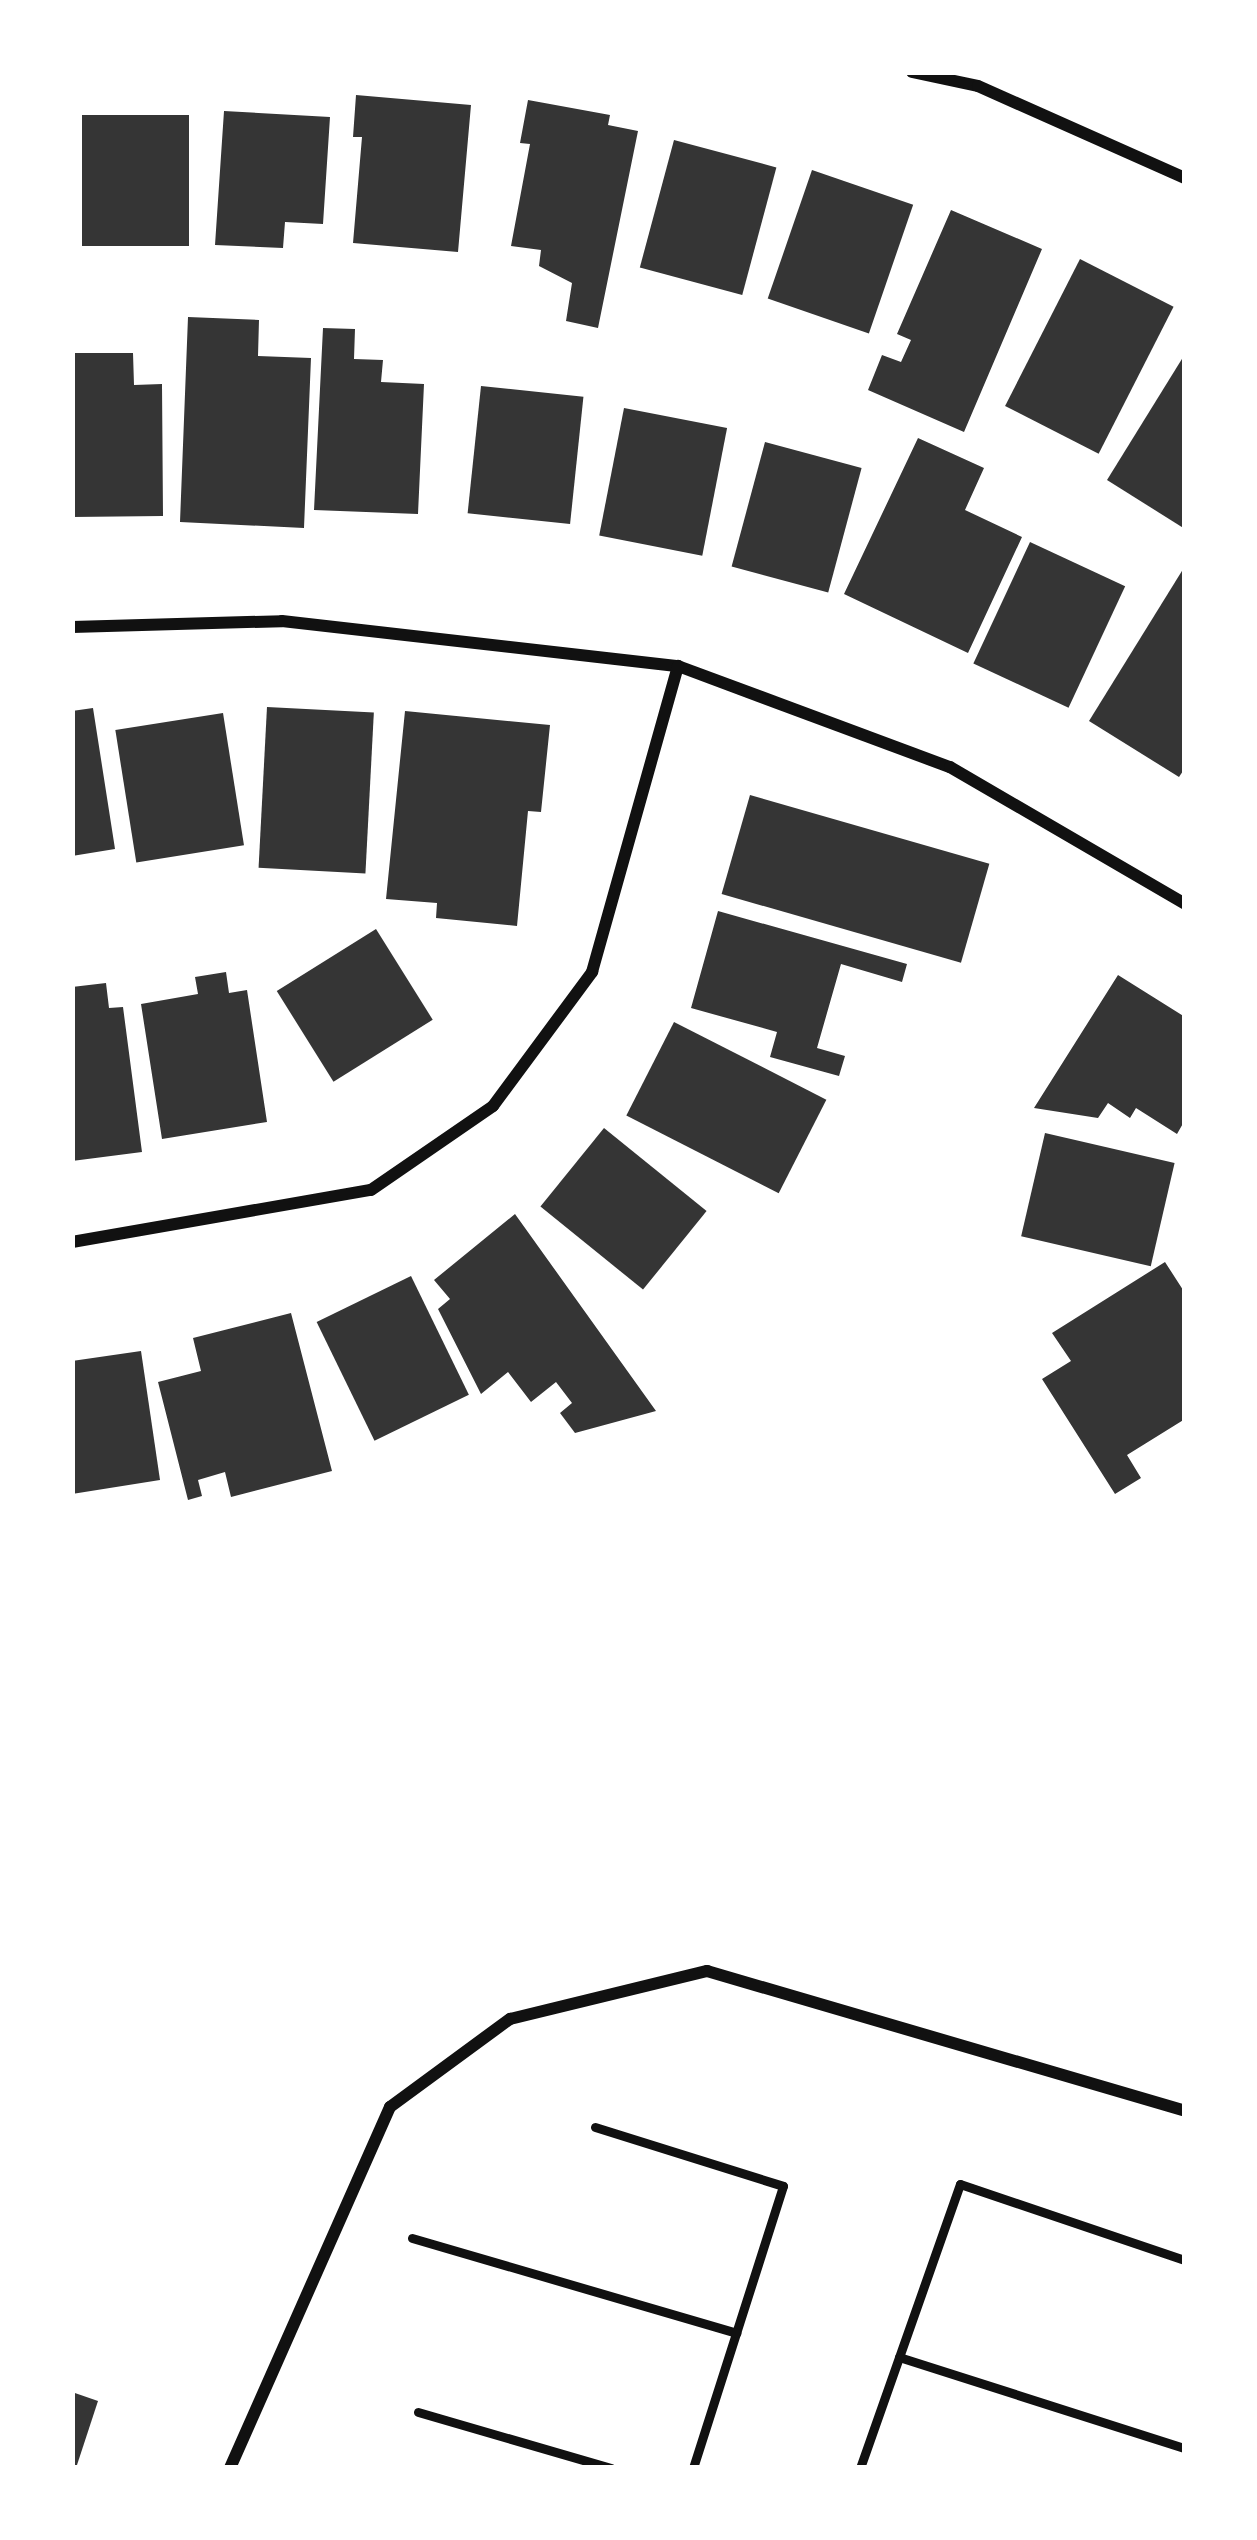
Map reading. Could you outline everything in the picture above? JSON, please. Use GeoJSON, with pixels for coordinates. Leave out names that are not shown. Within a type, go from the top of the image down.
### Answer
{"type":"FeatureCollection","features":[{"type":"Feature","properties":{"kind":"street"},"geometry":{"type":"LineString","coordinates":[[911,72],[978,86],[1185,178]]}},
{"type":"Feature","properties":{"kind":"street"},"geometry":{"type":"LineString","coordinates":[[72,627],[282,621],[678,666],[950,767],[1185,904]]}},
{"type":"Feature","properties":{"kind":"street"},"geometry":{"type":"LineString","coordinates":[[72,1242],[371,1190],[493,1106],[592,972],[678,666]]}},
{"type":"Feature","properties":{"kind":"street"},"geometry":{"type":"LineString","coordinates":[[230,2468],[390,2107],[510,2019],[707,1971],[1185,2111]]}},
{"type":"Feature","properties":{"kind":"lane"},"geometry":{"type":"LineString","coordinates":[[595,2127],[783,2186],[693,2468]]}},
{"type":"Feature","properties":{"kind":"lane"},"geometry":{"type":"LineString","coordinates":[[860,2468],[960,2184],[1185,2260]]}},
{"type":"Feature","properties":{"kind":"lane"},"geometry":{"type":"LineString","coordinates":[[412,2238],[736,2333]]}},
{"type":"Feature","properties":{"kind":"lane"},"geometry":{"type":"LineString","coordinates":[[899,2357],[1185,2448]]}},
{"type":"Feature","properties":{"kind":"lane"},"geometry":{"type":"LineString","coordinates":[[418,2412],[611,2468]]}},
{"type":"Feature","properties":{"kind":"building"},"geometry":{"type":"Polygon","coordinates":[[[356,95],[471,105],[458,252],[353,243],[362,137],[353,137],[356,95]]]}},
{"type":"Feature","properties":{"kind":"building"},"geometry":{"type":"Polygon","coordinates":[[[528,100],[610,115],[608,125],[638,131],[598,328],[566,321],[572,283],[539,266],[541,250],[511,246],[530,144],[520,143],[528,100]]]}},
{"type":"Feature","properties":{"kind":"building"},"geometry":{"type":"Polygon","coordinates":[[[224,111],[330,117],[323,224],[285,222],[283,248],[215,245],[224,111]]]}},
{"type":"Feature","properties":{"kind":"building"},"geometry":{"type":"Polygon","coordinates":[[[82,115],[189,115],[189,246],[82,246],[82,115]]]}},
{"type":"Feature","properties":{"kind":"building"},"geometry":{"type":"Polygon","coordinates":[[[674,140],[776,167],[742,295],[640,268],[674,140]]]}},
{"type":"Feature","properties":{"kind":"building"},"geometry":{"type":"Polygon","coordinates":[[[812,170],[913,205],[869,333],[768,299],[812,170]]]}},
{"type":"Feature","properties":{"kind":"building"},"geometry":{"type":"Polygon","coordinates":[[[951,210],[1042,249],[964,432],[868,390],[882,355],[901,362],[911,340],[897,334],[951,210]]]}},
{"type":"Feature","properties":{"kind":"building"},"geometry":{"type":"Polygon","coordinates":[[[1080,259],[1174,307],[1099,454],[1005,406],[1080,259]]]}},
{"type":"Feature","properties":{"kind":"building"},"geometry":{"type":"Polygon","coordinates":[[[188,317],[259,320],[258,356],[311,358],[304,528],[180,522],[188,317]]]}},
{"type":"Feature","properties":{"kind":"building"},"geometry":{"type":"Polygon","coordinates":[[[323,328],[355,329],[354,359],[383,360],[381,382],[424,384],[418,514],[314,510],[323,328]]]}},
{"type":"Feature","properties":{"kind":"building"},"geometry":{"type":"Polygon","coordinates":[[[72,353],[133,353],[134,385],[162,384],[163,516],[72,517],[72,353]]]}},
{"type":"Feature","properties":{"kind":"building"},"geometry":{"type":"Polygon","coordinates":[[[1185,354],[1185,529],[1107,480],[1185,354]]]}},
{"type":"Feature","properties":{"kind":"building"},"geometry":{"type":"Polygon","coordinates":[[[481,386],[583,397],[570,524],[468,513],[481,386]]]}},
{"type":"Feature","properties":{"kind":"building"},"geometry":{"type":"Polygon","coordinates":[[[624,408],[727,428],[702,556],[599,536],[624,408]]]}},
{"type":"Feature","properties":{"kind":"building"},"geometry":{"type":"Polygon","coordinates":[[[918,438],[984,468],[965,510],[1022,537],[968,653],[844,594],[918,438]]]}},
{"type":"Feature","properties":{"kind":"building"},"geometry":{"type":"Polygon","coordinates":[[[765,442],[862,468],[828,592],[732,567],[765,442]]]}},
{"type":"Feature","properties":{"kind":"building"},"geometry":{"type":"Polygon","coordinates":[[[1030,542],[1125,586],[1069,708],[973,663],[1030,542]]]}},
{"type":"Feature","properties":{"kind":"building"},"geometry":{"type":"Polygon","coordinates":[[[1185,566],[1185,768],[1179,777],[1089,721],[1185,566]]]}},
{"type":"Feature","properties":{"kind":"building"},"geometry":{"type":"Polygon","coordinates":[[[267,707],[374,713],[365,873],[259,868],[267,707]]]}},
{"type":"Feature","properties":{"kind":"building"},"geometry":{"type":"Polygon","coordinates":[[[93,708],[115,849],[72,856],[72,711],[93,708]]]}},
{"type":"Feature","properties":{"kind":"building"},"geometry":{"type":"Polygon","coordinates":[[[405,711],[550,725],[541,812],[528,811],[517,926],[436,918],[437,903],[386,899],[405,711]]]}},
{"type":"Feature","properties":{"kind":"building"},"geometry":{"type":"Polygon","coordinates":[[[223,713],[244,845],[136,862],[115,730],[223,713]]]}},
{"type":"Feature","properties":{"kind":"building"},"geometry":{"type":"Polygon","coordinates":[[[750,795],[989,864],[961,963],[722,894],[750,795]]]}},
{"type":"Feature","properties":{"kind":"building"},"geometry":{"type":"Polygon","coordinates":[[[718,911],[907,964],[902,982],[841,964],[817,1048],[845,1056],[839,1076],[770,1057],[777,1032],[691,1008],[718,911]]]}},
{"type":"Feature","properties":{"kind":"building"},"geometry":{"type":"Polygon","coordinates":[[[376,929],[433,1020],[333,1082],[277,991],[376,929]]]}},
{"type":"Feature","properties":{"kind":"building"},"geometry":{"type":"Polygon","coordinates":[[[226,972],[229,993],[247,990],[267,1122],[162,1139],[141,1004],[198,994],[195,977],[226,972]]]}},
{"type":"Feature","properties":{"kind":"building"},"geometry":{"type":"Polygon","coordinates":[[[1118,975],[1185,1017],[1185,1120],[1177,1134],[1136,1108],[1130,1118],[1108,1103],[1098,1118],[1034,1108],[1118,975]]]}},
{"type":"Feature","properties":{"kind":"building"},"geometry":{"type":"Polygon","coordinates":[[[106,983],[109,1008],[123,1007],[142,1152],[72,1161],[72,987],[106,983]]]}},
{"type":"Feature","properties":{"kind":"building"},"geometry":{"type":"Polygon","coordinates":[[[674,1022],[826,1100],[779,1193],[626,1116],[674,1022]]]}},
{"type":"Feature","properties":{"kind":"building"},"geometry":{"type":"Polygon","coordinates":[[[604,1128],[707,1211],[643,1290],[540,1206],[604,1128]]]}},
{"type":"Feature","properties":{"kind":"building"},"geometry":{"type":"Polygon","coordinates":[[[1045,1133],[1175,1163],[1151,1266],[1021,1236],[1045,1133]]]}},
{"type":"Feature","properties":{"kind":"building"},"geometry":{"type":"Polygon","coordinates":[[[515,1214],[656,1411],[575,1433],[560,1413],[572,1403],[556,1382],[531,1402],[508,1372],[481,1394],[438,1309],[450,1299],[434,1280],[515,1214]]]}},
{"type":"Feature","properties":{"kind":"building"},"geometry":{"type":"Polygon","coordinates":[[[1165,1262],[1185,1293],[1185,1419],[1127,1455],[1141,1478],[1115,1494],[1042,1379],[1071,1361],[1052,1333],[1165,1262]]]}},
{"type":"Feature","properties":{"kind":"building"},"geometry":{"type":"Polygon","coordinates":[[[411,1276],[469,1395],[374,1441],[317,1322],[411,1276]]]}},
{"type":"Feature","properties":{"kind":"building"},"geometry":{"type":"Polygon","coordinates":[[[291,1313],[332,1471],[231,1497],[225,1472],[198,1480],[202,1496],[188,1500],[158,1382],[201,1371],[193,1338],[291,1313]]]}},
{"type":"Feature","properties":{"kind":"building"},"geometry":{"type":"Polygon","coordinates":[[[141,1351],[160,1480],[72,1494],[72,1361],[141,1351]]]}},
{"type":"Feature","properties":{"kind":"building"},"geometry":{"type":"Polygon","coordinates":[[[72,2392],[98,2401],[76,2468],[72,2468],[72,2392]]]}}]}
